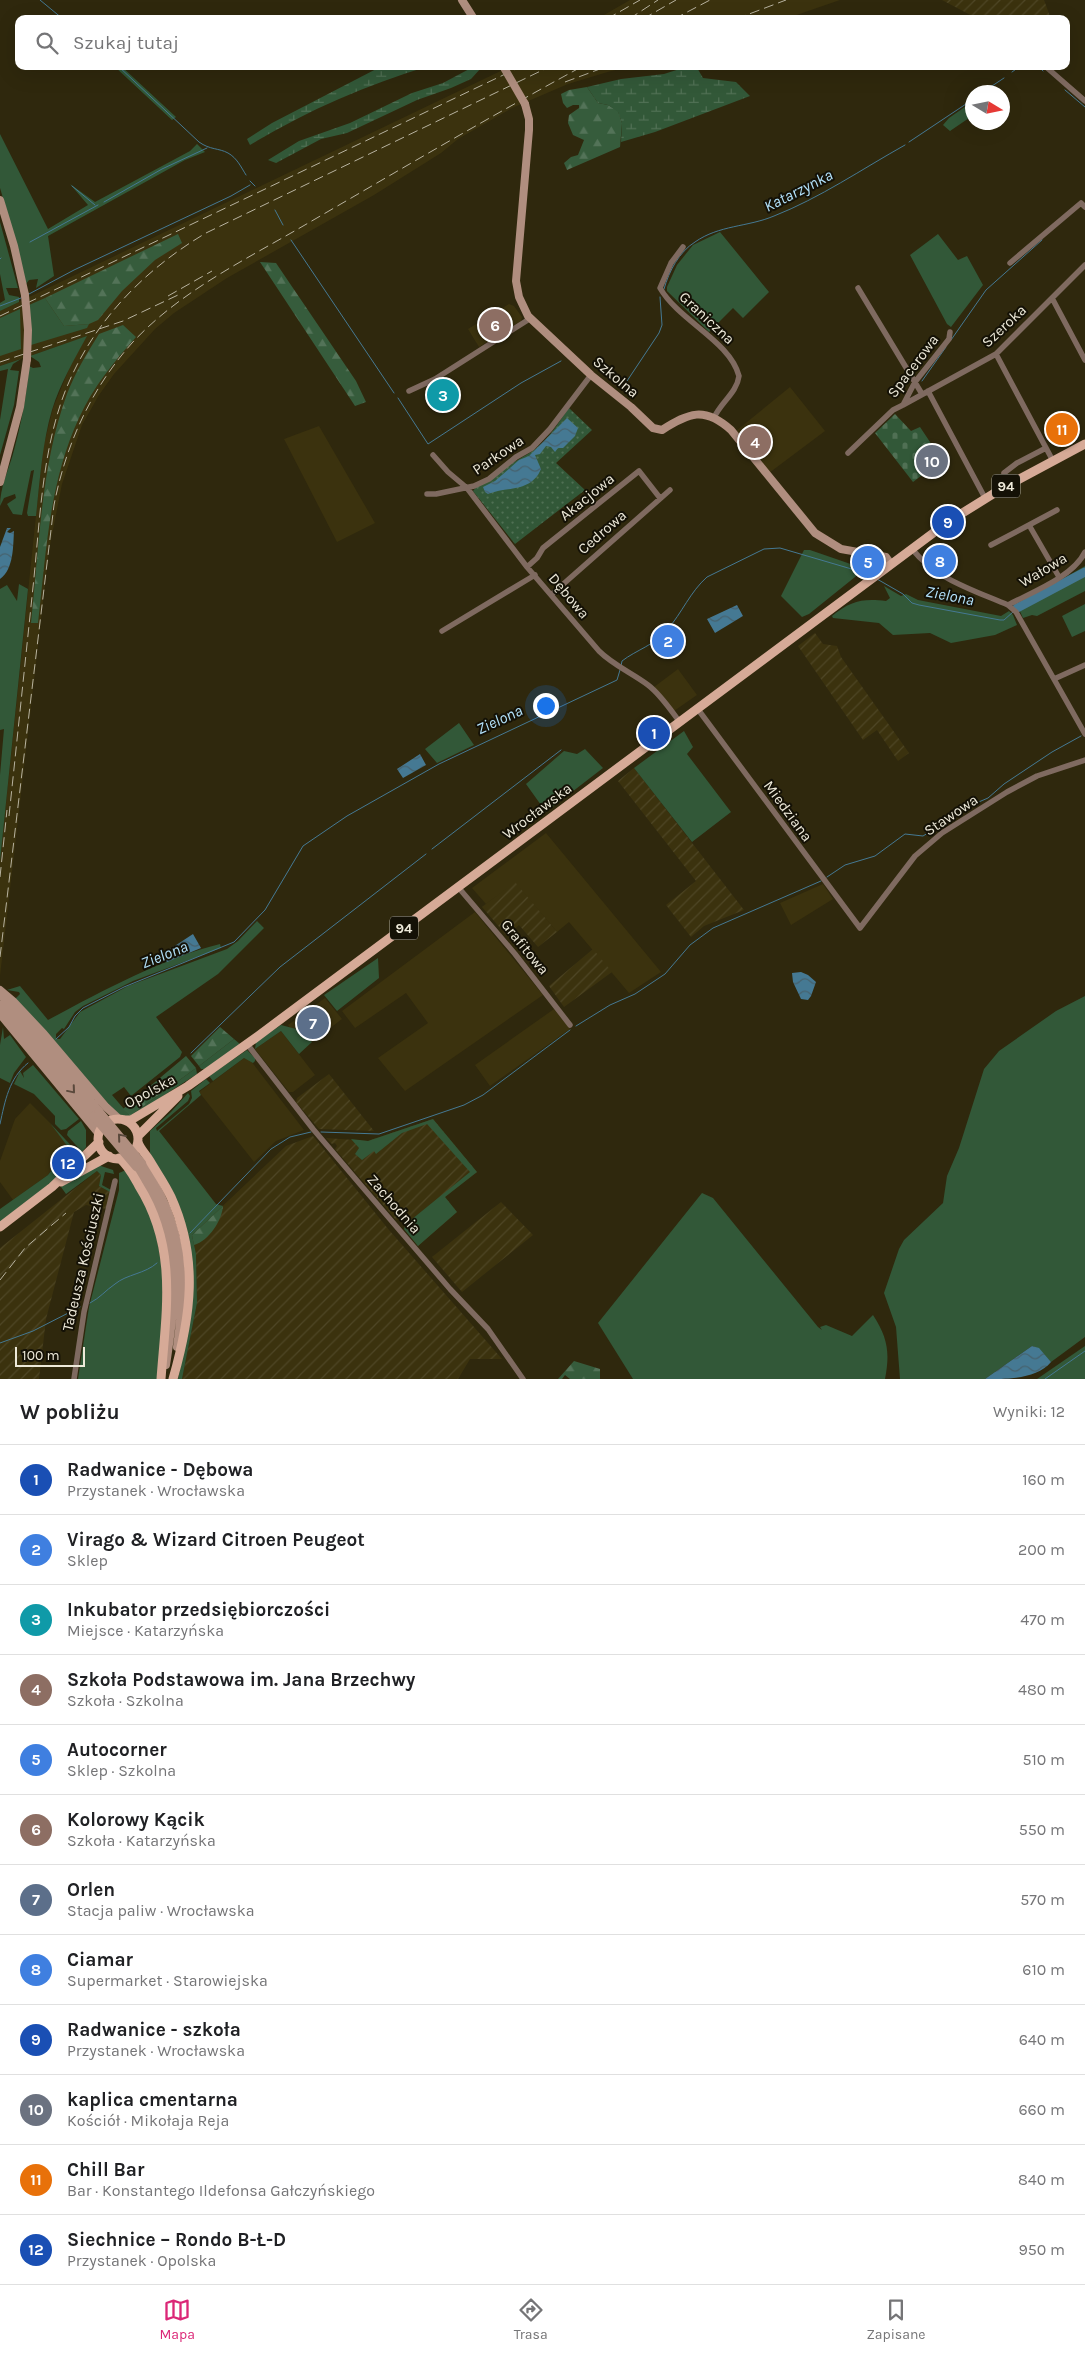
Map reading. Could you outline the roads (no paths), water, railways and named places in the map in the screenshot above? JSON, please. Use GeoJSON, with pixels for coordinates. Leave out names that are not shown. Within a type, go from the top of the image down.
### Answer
{"type":"FeatureCollection","features":[{"type":"Feature","properties":{"kind":"main road"},"geometry":{"type":"LineString","coordinates":[[462,0],[471,15]]}},
{"type":"Feature","properties":{"kind":"main road","name":"Szkolna"},"geometry":{"type":"LineString","coordinates":[[505,70],[525,104],[529,119],[516,281],[521,304],[531,318],[591,375],[656,430],[662,430],[687,416],[701,415],[714,418]]}},
{"type":"Feature","properties":{"kind":"main road"},"geometry":{"type":"LineString","coordinates":[[0,200],[14,246],[25,295],[28,330],[27,359],[20,407],[0,482]]}},
{"type":"Feature","properties":{"kind":"main road"},"geometry":{"type":"LineString","coordinates":[[714,418],[731,430],[815,533],[835,546],[856,553],[886,557],[891,564]]}},
{"type":"Feature","properties":{"kind":"main road","name":"94"},"geometry":{"type":"LineString","coordinates":[[891,564],[985,498],[1085,444]]}},
{"type":"Feature","properties":{"kind":"main road","name":"Wrocławska"},"geometry":{"type":"LineString","coordinates":[[199,1078],[248,1044],[891,564]]}},
{"type":"Feature","properties":{"kind":"main road"},"geometry":{"type":"LineString","coordinates":[[0,990],[5,1001],[44,1034],[106,1107],[131,1124],[171,1198],[186,1245],[190,1280],[186,1330],[173,1379]]}},
{"type":"Feature","properties":{"kind":"main road"},"geometry":{"type":"LineString","coordinates":[[0,994],[139,1165],[166,1203],[181,1258],[182,1302],[173,1379]]}},
{"type":"Feature","properties":{"kind":"main road"},"geometry":{"type":"LineString","coordinates":[[5,1001],[4,1016],[99,1138],[104,1153],[114,1157],[127,1168],[147,1198],[158,1226],[164,1249],[168,1287],[162,1379]]}},
{"type":"Feature","properties":{"kind":"main road"},"geometry":{"type":"LineString","coordinates":[[4,1016],[96,1113]]}},
{"type":"Feature","properties":{"kind":"main road","name":"Opolska"},"geometry":{"type":"LineString","coordinates":[[122,1119],[131,1120],[199,1078]]}},
{"type":"Feature","properties":{"kind":"main road","name":"Opolska"},"geometry":{"type":"LineString","coordinates":[[138,1139],[188,1086]]}},
{"type":"Feature","properties":{"kind":"main road","name":"94"},"geometry":{"type":"LineString","coordinates":[[0,1227],[52,1187],[99,1138],[106,1123],[122,1119]]}},
{"type":"Feature","properties":{"kind":"main road","name":"94"},"geometry":{"type":"LineString","coordinates":[[52,1187],[114,1157],[131,1153],[138,1139]]}},
{"type":"Feature","properties":{"kind":"main road"},"geometry":{"type":"LineString","coordinates":[[139,1165],[157,1203],[172,1256],[174,1304],[162,1379]]}},
{"type":"Feature","properties":{"kind":"street"},"geometry":{"type":"LineString","coordinates":[[1050,70],[1085,101]]}},
{"type":"Feature","properties":{"kind":"street"},"geometry":{"type":"LineString","coordinates":[[1010,263],[1083,205]]}},
{"type":"Feature","properties":{"kind":"street","name":"Graniczna"},"geometry":{"type":"LineString","coordinates":[[683,247],[660,288],[677,308],[730,356],[737,369],[738,382],[718,409],[714,418]]}},
{"type":"Feature","properties":{"kind":"street","name":"Szeroka"},"geometry":{"type":"LineString","coordinates":[[902,404],[996,354],[1085,266]]}},
{"type":"Feature","properties":{"kind":"street"},"geometry":{"type":"LineString","coordinates":[[858,288],[915,382],[925,392],[985,498]]}},
{"type":"Feature","properties":{"kind":"street"},"geometry":{"type":"LineString","coordinates":[[1052,298],[1085,360]]}},
{"type":"Feature","properties":{"kind":"street"},"geometry":{"type":"LineString","coordinates":[[409,392],[435,379],[531,318]]}},
{"type":"Feature","properties":{"kind":"street","name":"Spacerowa"},"geometry":{"type":"LineString","coordinates":[[848,453],[893,410],[902,404],[915,382],[949,339],[950,332]]}},
{"type":"Feature","properties":{"kind":"street"},"geometry":{"type":"LineString","coordinates":[[996,354],[1053,461]]}},
{"type":"Feature","properties":{"kind":"street","name":"Parkowa"},"geometry":{"type":"LineString","coordinates":[[535,575],[467,488],[489,479],[539,441],[591,375]]}},
{"type":"Feature","properties":{"kind":"street"},"geometry":{"type":"LineString","coordinates":[[1004,473],[1017,463],[1046,448]]}},
{"type":"Feature","properties":{"kind":"street"},"geometry":{"type":"LineString","coordinates":[[433,454],[448,472],[467,488]]}},
{"type":"Feature","properties":{"kind":"street","name":"Akacjowa"},"geometry":{"type":"LineString","coordinates":[[527,567],[537,558],[543,548],[639,471],[660,498]]}},
{"type":"Feature","properties":{"kind":"street"},"geometry":{"type":"LineString","coordinates":[[428,494],[467,488]]}},
{"type":"Feature","properties":{"kind":"street","name":"Cedrowa"},"geometry":{"type":"LineString","coordinates":[[552,594],[670,490]]}},
{"type":"Feature","properties":{"kind":"street"},"geometry":{"type":"LineString","coordinates":[[991,546],[1057,510]]}},
{"type":"Feature","properties":{"kind":"street"},"geometry":{"type":"LineString","coordinates":[[1029,525],[1060,576]]}},
{"type":"Feature","properties":{"kind":"street"},"geometry":{"type":"LineString","coordinates":[[912,548],[926,564],[944,577],[1011,608],[1085,734]]}},
{"type":"Feature","properties":{"kind":"street","name":"Wałowa"},"geometry":{"type":"LineString","coordinates":[[1011,608],[1076,566],[1085,552]]}},
{"type":"Feature","properties":{"kind":"street","name":"Dębowa"},"geometry":{"type":"LineString","coordinates":[[442,631],[535,575],[599,651],[650,687],[679,721]]}},
{"type":"Feature","properties":{"kind":"street"},"geometry":{"type":"LineString","coordinates":[[1054,679],[1085,665]]}},
{"type":"Feature","properties":{"kind":"street","name":"Miedziana"},"geometry":{"type":"LineString","coordinates":[[697,708],[860,928]]}},
{"type":"Feature","properties":{"kind":"street","name":"Stawowa"},"geometry":{"type":"LineString","coordinates":[[860,928],[910,863],[942,833],[1007,792],[1037,776],[1085,760]]}},
{"type":"Feature","properties":{"kind":"street","name":"Grafitowa"},"geometry":{"type":"LineString","coordinates":[[458,887],[515,954],[570,1025]]}},
{"type":"Feature","properties":{"kind":"street","name":"Zachodnia"},"geometry":{"type":"LineString","coordinates":[[248,1044],[348,1169],[450,1289],[488,1329],[524,1379]]}},
{"type":"Feature","properties":{"kind":"street","name":"Tadeusza Kościuszki"},"geometry":{"type":"LineString","coordinates":[[74,1379],[86,1305],[115,1181]]}},
{"type":"Feature","properties":{"kind":"water"},"geometry":{"type":"Polygon","coordinates":[[[567,418],[578,428],[575,436],[563,448],[558,448],[555,452],[551,447],[546,446],[540,454],[535,455],[541,469],[537,477],[518,488],[488,494],[485,492],[483,487],[495,481],[519,460],[529,456],[567,418]]]}},
{"type":"Feature","properties":{"kind":"water"},"geometry":{"type":"Polygon","coordinates":[[[7,528],[11,528],[7,532],[14,531],[13,550],[8,569],[0,579],[0,547],[7,528]]]}},
{"type":"Feature","properties":{"kind":"water"},"geometry":{"type":"Polygon","coordinates":[[[737,605],[743,616],[715,633],[707,619],[737,605]]]}},
{"type":"Feature","properties":{"kind":"water"},"geometry":{"type":"Polygon","coordinates":[[[420,754],[426,765],[403,778],[397,769],[420,754]]]}},
{"type":"Feature","properties":{"kind":"water"},"geometry":{"type":"Polygon","coordinates":[[[193,934],[201,948],[167,962],[161,955],[193,934]]]}},
{"type":"Feature","properties":{"kind":"water"},"geometry":{"type":"Polygon","coordinates":[[[801,972],[816,982],[808,1000],[801,999],[793,982],[792,973],[801,972]]]}},
{"type":"Feature","properties":{"kind":"water"},"geometry":{"type":"Polygon","coordinates":[[[1032,1346],[1039,1348],[1051,1362],[1045,1368],[1021,1377],[985,1379],[1032,1346]]]}},
{"type":"Feature","properties":{"kind":"waterway"},"geometry":{"type":"LineString","coordinates":[[40,0],[58,15]]}},
{"type":"Feature","properties":{"kind":"waterway"},"geometry":{"type":"LineString","coordinates":[[122,70],[199,142],[225,151],[234,157],[246,175]]}},
{"type":"Feature","properties":{"kind":"waterway","name":"Katarzynka"},"geometry":{"type":"LineString","coordinates":[[994,85],[1004,78]]}},
{"type":"Feature","properties":{"kind":"waterway","name":"Katarzynka"},"geometry":{"type":"LineString","coordinates":[[1065,90],[1085,107]]}},
{"type":"Feature","properties":{"kind":"waterway","name":"Katarzynka"},"geometry":{"type":"LineString","coordinates":[[909,142],[965,105]]}},
{"type":"Feature","properties":{"kind":"waterway","name":"Katarzynka"},"geometry":{"type":"LineString","coordinates":[[664,289],[679,257],[689,246],[704,236],[724,229],[764,220],[791,209],[905,145]]}},
{"type":"Feature","properties":{"kind":"waterway"},"geometry":{"type":"LineString","coordinates":[[104,202],[162,169],[207,148]]}},
{"type":"Feature","properties":{"kind":"waterway"},"geometry":{"type":"LineString","coordinates":[[250,181],[255,186]]}},
{"type":"Feature","properties":{"kind":"waterway"},"geometry":{"type":"LineString","coordinates":[[29,294],[74,270],[231,196],[250,185]]}},
{"type":"Feature","properties":{"kind":"waterway"},"geometry":{"type":"LineString","coordinates":[[72,186],[95,205]]}},
{"type":"Feature","properties":{"kind":"waterway"},"geometry":{"type":"LineString","coordinates":[[30,242],[98,205]]}},
{"type":"Feature","properties":{"kind":"waterway"},"geometry":{"type":"LineString","coordinates":[[275,210],[283,225]]}},
{"type":"Feature","properties":{"kind":"waterway"},"geometry":{"type":"LineString","coordinates":[[291,240],[394,393]]}},
{"type":"Feature","properties":{"kind":"waterway"},"geometry":{"type":"LineString","coordinates":[[951,340],[986,290],[1042,240]]}},
{"type":"Feature","properties":{"kind":"waterway","name":"Katarzynka"},"geometry":{"type":"LineString","coordinates":[[627,381],[659,333],[662,325],[660,297]]}},
{"type":"Feature","properties":{"kind":"waterway"},"geometry":{"type":"LineString","coordinates":[[0,306],[21,298]]}},
{"type":"Feature","properties":{"kind":"waterway"},"geometry":{"type":"LineString","coordinates":[[922,381],[946,347]]}},
{"type":"Feature","properties":{"kind":"waterway"},"geometry":{"type":"LineString","coordinates":[[398,398],[428,444],[521,383],[561,361]]}},
{"type":"Feature","properties":{"kind":"waterway","name":"Zielona"},"geometry":{"type":"LineString","coordinates":[[621,666],[622,661],[651,644],[662,635],[707,577],[764,549],[780,548],[872,575]]}},
{"type":"Feature","properties":{"kind":"waterway","name":"Zielona"},"geometry":{"type":"LineString","coordinates":[[1017,608],[1085,572]]}},
{"type":"Feature","properties":{"kind":"waterway","name":"Zielona"},"geometry":{"type":"LineString","coordinates":[[877,579],[903,594],[912,603],[919,605],[1000,620],[1004,620],[1013,612]]}},
{"type":"Feature","properties":{"kind":"waterway","name":"Zielona"},"geometry":{"type":"LineString","coordinates":[[56,1039],[69,1027],[75,1016],[83,1008],[124,987],[234,942],[265,910],[303,846],[347,816],[439,764],[617,680],[620,670]]}},
{"type":"Feature","properties":{"kind":"waterway"},"geometry":{"type":"LineString","coordinates":[[950,820],[974,804],[988,798],[1004,784],[1052,752],[1081,736]]}},
{"type":"Feature","properties":{"kind":"waterway"},"geometry":{"type":"LineString","coordinates":[[432,849],[561,750]]}},
{"type":"Feature","properties":{"kind":"waterway"},"geometry":{"type":"LineString","coordinates":[[827,877],[845,865],[875,856],[905,834],[923,836],[944,823]]}},
{"type":"Feature","properties":{"kind":"waterway"},"geometry":{"type":"LineString","coordinates":[[191,1053],[280,967],[426,854]]}},
{"type":"Feature","properties":{"kind":"waterway"},"geometry":{"type":"LineString","coordinates":[[576,1026],[610,1005],[635,994],[665,974],[690,945],[713,928],[821,881]]}},
{"type":"Feature","properties":{"kind":"waterway"},"geometry":{"type":"LineString","coordinates":[[321,1132],[379,1134],[464,1105],[483,1095],[570,1030]]}},
{"type":"Feature","properties":{"kind":"waterway","name":"Zielona"},"geometry":{"type":"LineString","coordinates":[[0,1124],[12,1083],[28,1063]]}},
{"type":"Feature","properties":{"kind":"waterway"},"geometry":{"type":"LineString","coordinates":[[190,1233],[271,1149],[290,1137],[311,1132]]}},
{"type":"Feature","properties":{"kind":"waterway"},"geometry":{"type":"LineString","coordinates":[[90,1303],[125,1278],[147,1270],[157,1263]]}},
{"type":"Feature","properties":{"kind":"waterway"},"geometry":{"type":"LineString","coordinates":[[0,1343],[33,1331],[80,1307]]}},
{"type":"Feature","properties":{"kind":"waterway"},"geometry":{"type":"LineString","coordinates":[[1045,1379],[1085,1351]]}},
{"type":"Feature","properties":{"kind":"railway"},"geometry":{"type":"LineString","coordinates":[[614,15],[640,0]]}},
{"type":"Feature","properties":{"kind":"railway"},"geometry":{"type":"LineString","coordinates":[[635,15],[658,0]]}},
{"type":"Feature","properties":{"kind":"railway"},"geometry":{"type":"LineString","coordinates":[[650,15],[676,0]]}},
{"type":"Feature","properties":{"kind":"railway"},"geometry":{"type":"LineString","coordinates":[[682,15],[710,0]]}},
{"type":"Feature","properties":{"kind":"railway"},"geometry":{"type":"LineString","coordinates":[[747,15],[786,0]]}},
{"type":"Feature","properties":{"kind":"railway"},"geometry":{"type":"LineString","coordinates":[[0,316],[514,70]]}},
{"type":"Feature","properties":{"kind":"railway"},"geometry":{"type":"LineString","coordinates":[[9,816],[41,502],[47,460],[56,419],[66,389],[94,336],[133,289],[156,268],[206,233],[543,70]]}},
{"type":"Feature","properties":{"kind":"railway"},"geometry":{"type":"LineString","coordinates":[[0,957],[54,505],[65,460],[73,439],[92,398],[104,379],[132,343],[151,324],[216,276],[576,70]]}},
{"type":"Feature","properties":{"kind":"railway"},"geometry":{"type":"LineString","coordinates":[[565,82],[597,70]]}},
{"type":"Feature","properties":{"kind":"railway"},"geometry":{"type":"LineString","coordinates":[[168,296],[212,271]]}},
{"type":"Feature","properties":{"kind":"railway"},"geometry":{"type":"LineString","coordinates":[[0,362],[123,321],[178,295]]}},
{"type":"Feature","properties":{"kind":"railway"},"geometry":{"type":"LineString","coordinates":[[0,877],[7,810]]}},
{"type":"Feature","properties":{"kind":"railway"},"geometry":{"type":"LineString","coordinates":[[0,1280],[25,1248],[66,1213]]}},
{"type":"Feature","properties":{"kind":"place","name":"Kolorowy Kącik"},"geometry":{"type":"Point","coordinates":[495,325]}},
{"type":"Feature","properties":{"kind":"place","name":"Inkubator przedsiębiorczości"},"geometry":{"type":"Point","coordinates":[443,395]}},
{"type":"Feature","properties":{"kind":"place","name":"Chill Bar"},"geometry":{"type":"Point","coordinates":[1062,429]}},
{"type":"Feature","properties":{"kind":"place","name":"Szkoła Podstawowa im. Jana Brzechwy"},"geometry":{"type":"Point","coordinates":[755,442]}},
{"type":"Feature","properties":{"kind":"place","name":"kaplica cmentarna"},"geometry":{"type":"Point","coordinates":[932,461]}},
{"type":"Feature","properties":{"kind":"place","name":"Radwanice - szkoła"},"geometry":{"type":"Point","coordinates":[948,522]}},
{"type":"Feature","properties":{"kind":"place","name":"Ciamar"},"geometry":{"type":"Point","coordinates":[940,561]}},
{"type":"Feature","properties":{"kind":"place","name":"Autocorner"},"geometry":{"type":"Point","coordinates":[868,562]}},
{"type":"Feature","properties":{"kind":"place","name":"Virago & Wizard Citroen Peugeot"},"geometry":{"type":"Point","coordinates":[668,641]}},
{"type":"Feature","properties":{"kind":"place","name":"Radwanice - Dębowa"},"geometry":{"type":"Point","coordinates":[654,733]}},
{"type":"Feature","properties":{"kind":"place","name":"Orlen"},"geometry":{"type":"Point","coordinates":[313,1023]}},
{"type":"Feature","properties":{"kind":"place","name":"Siechnice – Rondo B-Ł-D"},"geometry":{"type":"Point","coordinates":[68,1163]}}]}
